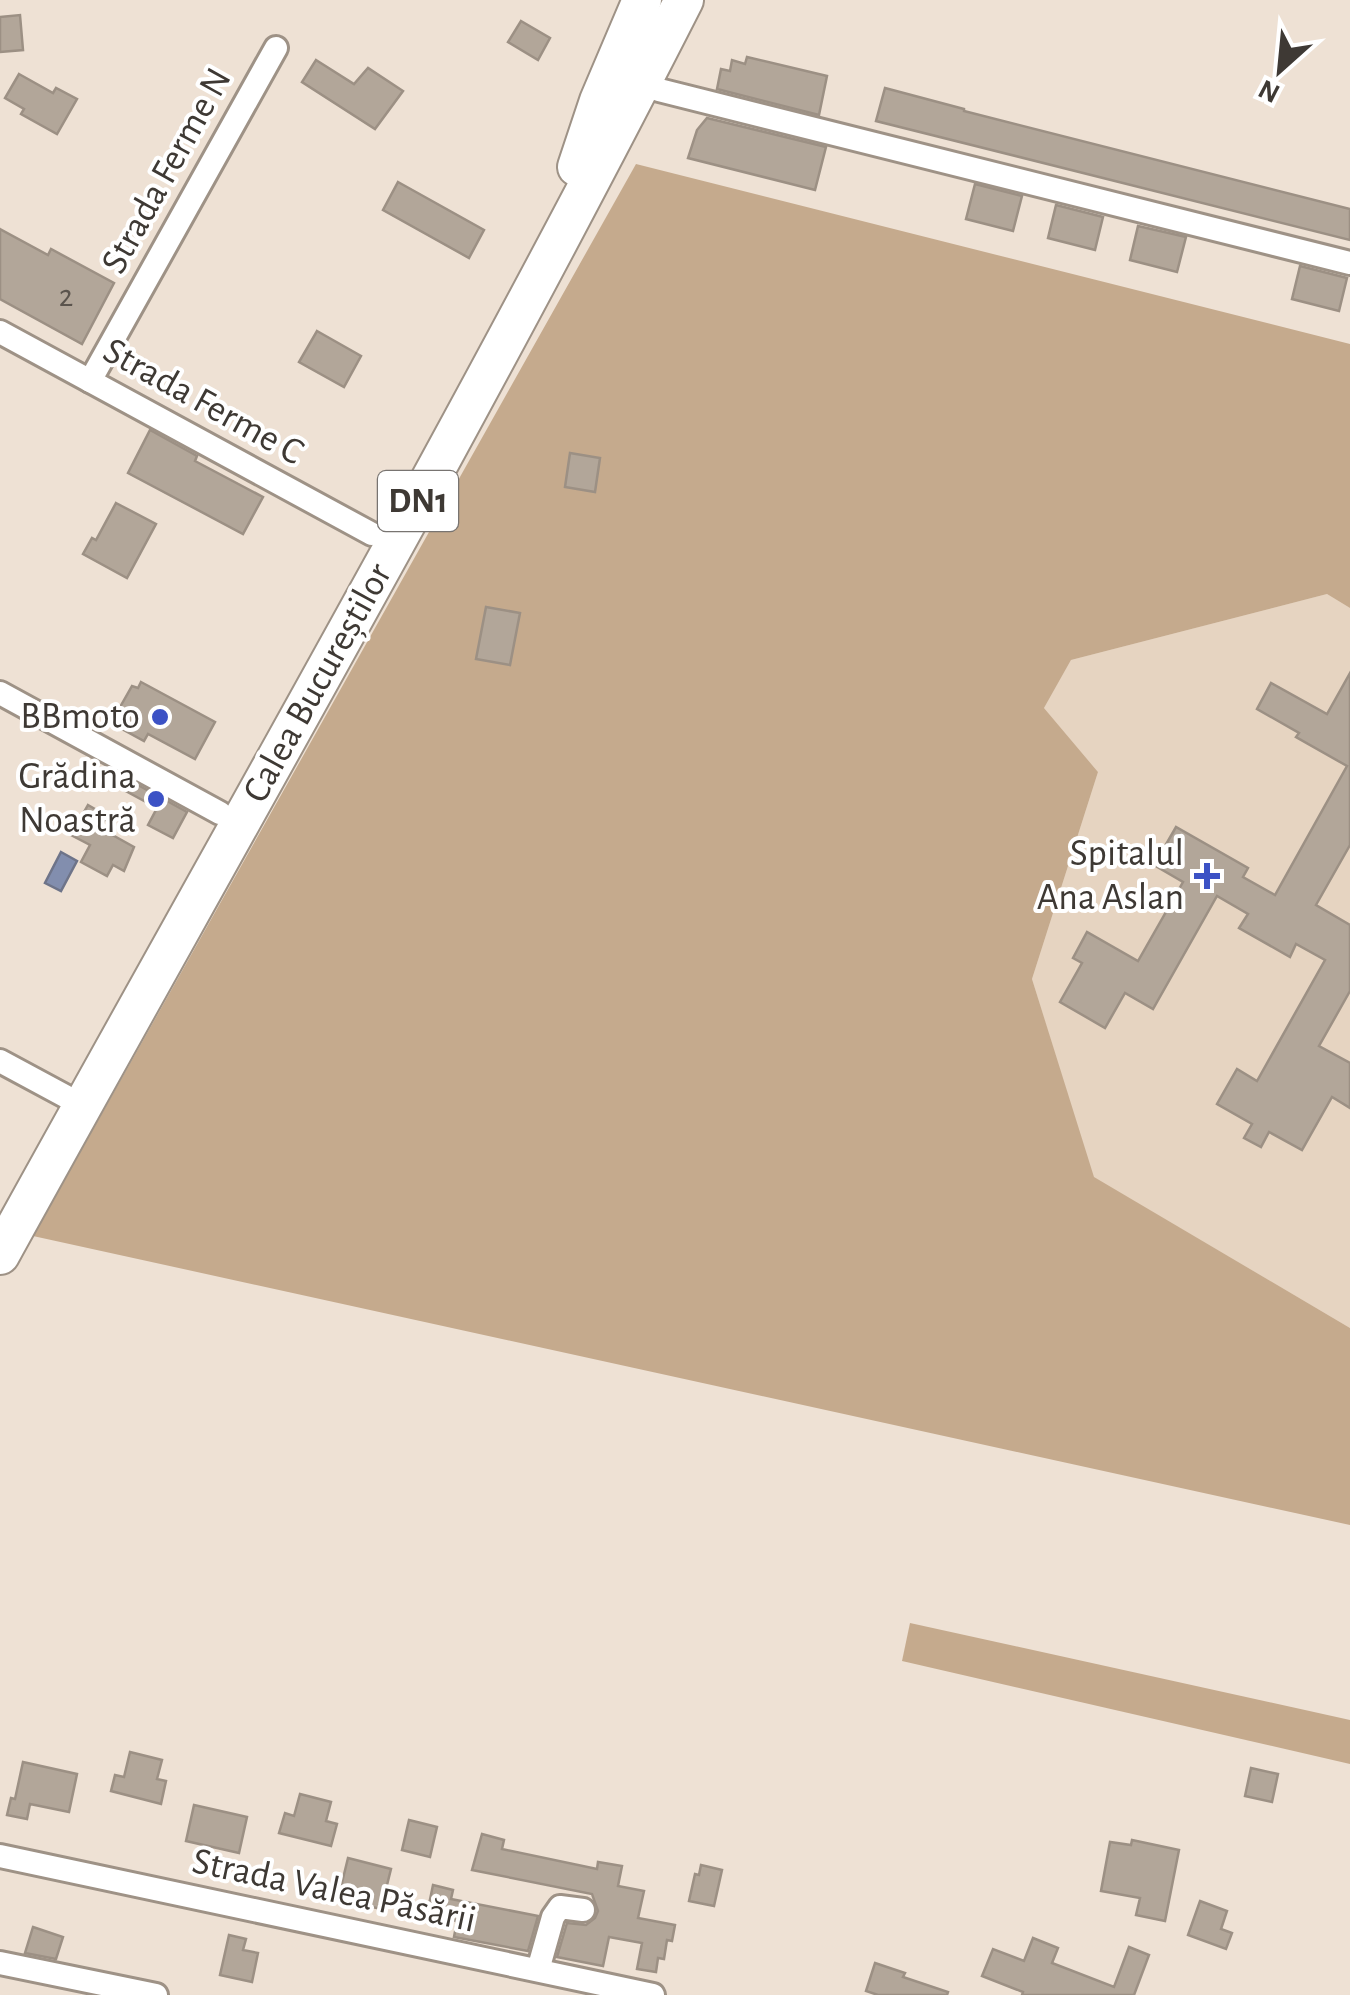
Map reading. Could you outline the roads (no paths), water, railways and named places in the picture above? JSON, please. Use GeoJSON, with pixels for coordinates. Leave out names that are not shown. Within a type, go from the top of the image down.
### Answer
{"type":"FeatureCollection","features":[{"type":"Feature","properties":{"kind":"highway","name":"DN1"},"geometry":{"type":"LineString","coordinates":[[586,172],[600,101],[642,0]]}},
{"type":"Feature","properties":{"kind":"highway","name":"Calea Bucureștilor"},"geometry":{"type":"LineString","coordinates":[[0,1256],[407,522],[586,172],[661,0]]}},
{"type":"Feature","properties":{"kind":"highway","name":"Calea Bucureștilor"},"geometry":{"type":"LineString","coordinates":[[0,1214],[372,534],[684,0]]}},
{"type":"Feature","properties":{"kind":"highway","name":"DN1"},"geometry":{"type":"LineString","coordinates":[[586,172],[658,90],[713,0]]}},
{"type":"Feature","properties":{"kind":"street","name":"Strada Ferme N"},"geometry":{"type":"LineString","coordinates":[[90,380],[276,48]]}},
{"type":"Feature","properties":{"kind":"street"},"geometry":{"type":"LineString","coordinates":[[658,90],[1350,263]]}},
{"type":"Feature","properties":{"kind":"street","name":"Strada Ferme C"},"geometry":{"type":"LineString","coordinates":[[0,332],[372,534]]}},
{"type":"Feature","properties":{"kind":"street"},"geometry":{"type":"LineString","coordinates":[[0,692],[220,813]]}},
{"type":"Feature","properties":{"kind":"street"},"geometry":{"type":"LineString","coordinates":[[0,1061],[65,1096]]}},
{"type":"Feature","properties":{"kind":"street","name":"Strada Valea Păsării"},"geometry":{"type":"LineString","coordinates":[[0,1856],[654,1995]]}},
{"type":"Feature","properties":{"kind":"street"},"geometry":{"type":"LineString","coordinates":[[538,1970],[553,1917],[560,1907],[584,1910]]}},
{"type":"Feature","properties":{"kind":"street"},"geometry":{"type":"LineString","coordinates":[[0,1963],[156,1995]]}},
{"type":"Feature","properties":{"kind":"water"},"geometry":{"type":"Polygon","coordinates":[[[61,852],[77,861],[61,891],[45,883],[61,852]]]}},
{"type":"Feature","properties":{"kind":"place","name":"BBmoto"},"geometry":{"type":"Point","coordinates":[160,717]}},
{"type":"Feature","properties":{"kind":"place","name":"Grădina Noastră"},"geometry":{"type":"Point","coordinates":[156,799]}},
{"type":"Feature","properties":{"kind":"place","name":"Spitalul Ana Aslan"},"geometry":{"type":"Point","coordinates":[1207,876]}}]}
